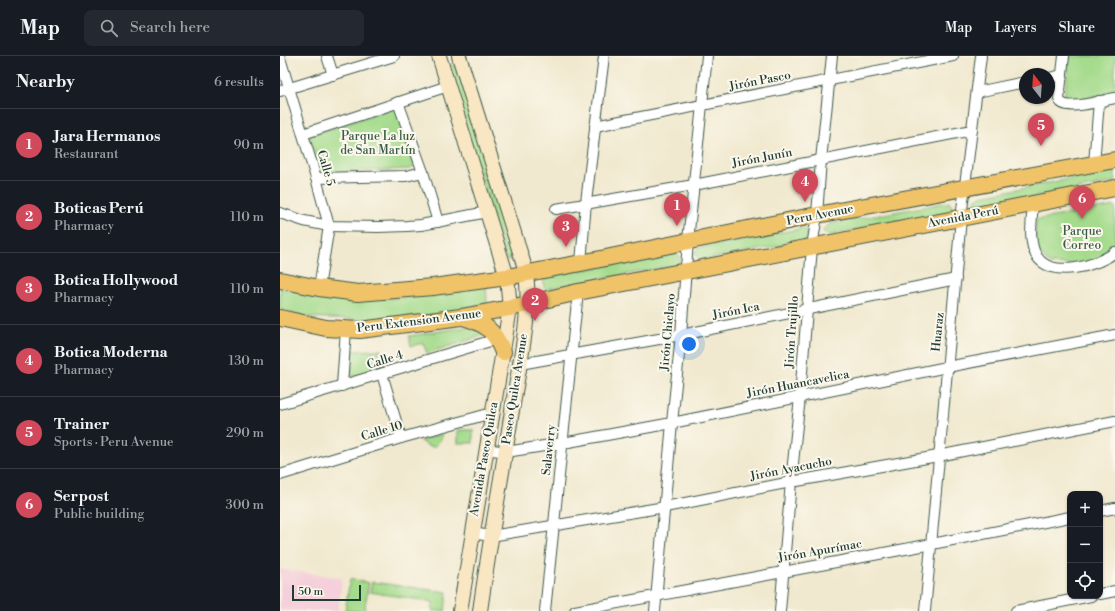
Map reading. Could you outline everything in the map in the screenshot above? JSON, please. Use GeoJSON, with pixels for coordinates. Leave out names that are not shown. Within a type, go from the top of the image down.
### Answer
{"type":"FeatureCollection","features":[{"type":"Feature","properties":{"kind":"main road"},"geometry":{"type":"LineString","coordinates":[[439,56],[507,277],[510,308],[578,292],[812,247]]}},
{"type":"Feature","properties":{"kind":"main road","name":"Paseo Quilca Avenue"},"geometry":{"type":"LineString","coordinates":[[459,56],[526,273],[527,304],[520,364],[480,611]]}},
{"type":"Feature","properties":{"kind":"main road","name":"Peru Avenue"},"geometry":{"type":"LineString","coordinates":[[526,273],[817,215],[965,189],[1115,160]]}},
{"type":"Feature","properties":{"kind":"main road","name":"Avenida Perú"},"geometry":{"type":"LineString","coordinates":[[812,247],[1115,188]]}},
{"type":"Feature","properties":{"kind":"main road"},"geometry":{"type":"LineString","coordinates":[[280,280],[319,288],[358,293],[433,287],[526,273]]}},
{"type":"Feature","properties":{"kind":"main road","name":"Peru Extension Avenue"},"geometry":{"type":"LineString","coordinates":[[280,318],[326,328],[360,330],[461,317],[510,308]]}},
{"type":"Feature","properties":{"kind":"main road","name":"Avenida Paseo Quilca"},"geometry":{"type":"LineString","coordinates":[[460,611],[492,413],[500,345],[510,308]]}},
{"type":"Feature","properties":{"kind":"main road"},"geometry":{"type":"LineString","coordinates":[[461,317],[484,325],[492,331],[500,345]]}},
{"type":"Feature","properties":{"kind":"street"},"geometry":{"type":"LineString","coordinates":[[327,56],[333,75]]}},
{"type":"Feature","properties":{"kind":"street"},"geometry":{"type":"LineString","coordinates":[[285,90],[394,56]]}},
{"type":"Feature","properties":{"kind":"street"},"geometry":{"type":"LineString","coordinates":[[581,263],[586,202],[604,56]]}},
{"type":"Feature","properties":{"kind":"street","name":"Jirón Chiclayo"},"geometry":{"type":"LineString","coordinates":[[655,611],[681,335],[688,241],[707,56]]}},
{"type":"Feature","properties":{"kind":"street","name":"Jirón Trujillo"},"geometry":{"type":"LineString","coordinates":[[780,611],[800,397],[806,310],[812,247],[817,215],[832,56]]}},
{"type":"Feature","properties":{"kind":"street","name":"Jirón Pasco"},"geometry":{"type":"LineString","coordinates":[[596,126],[953,56]]}},
{"type":"Feature","properties":{"kind":"street","name":"Huaraz"},"geometry":{"type":"LineString","coordinates":[[924,611],[932,544],[938,456],[961,218],[981,56]]}},
{"type":"Feature","properties":{"kind":"street"},"geometry":{"type":"LineString","coordinates":[[1064,56],[1059,99],[1063,105],[1072,106],[1115,98]]}},
{"type":"Feature","properties":{"kind":"street","name":"Calle 5"},"geometry":{"type":"LineString","coordinates":[[280,58],[285,90],[303,134],[329,226],[319,288]]}},
{"type":"Feature","properties":{"kind":"street"},"geometry":{"type":"LineString","coordinates":[[1055,77],[1062,75]]}},
{"type":"Feature","properties":{"kind":"street"},"geometry":{"type":"LineString","coordinates":[[977,92],[1019,83]]}},
{"type":"Feature","properties":{"kind":"street"},"geometry":{"type":"LineString","coordinates":[[303,134],[448,86]]}},
{"type":"Feature","properties":{"kind":"street"},"geometry":{"type":"LineString","coordinates":[[1094,164],[1098,101]]}},
{"type":"Feature","properties":{"kind":"street"},"geometry":{"type":"LineString","coordinates":[[398,102],[423,172],[438,222]]}},
{"type":"Feature","properties":{"kind":"street","name":"Jirón Junín"},"geometry":{"type":"LineString","coordinates":[[556,209],[586,202],[694,185],[972,130]]}},
{"type":"Feature","properties":{"kind":"street"},"geometry":{"type":"LineString","coordinates":[[316,178],[406,176],[423,172]]}},
{"type":"Feature","properties":{"kind":"street"},"geometry":{"type":"LineString","coordinates":[[1032,203],[1032,238],[1035,252],[1042,263],[1050,267],[1076,268],[1099,261],[1115,252]]}},
{"type":"Feature","properties":{"kind":"street"},"geometry":{"type":"LineString","coordinates":[[280,213],[304,221],[329,226],[407,226],[438,222],[487,212]]}},
{"type":"Feature","properties":{"kind":"street","name":"Jirón Ica"},"geometry":{"type":"LineString","coordinates":[[520,364],[681,335],[956,279]]}},
{"type":"Feature","properties":{"kind":"street","name":"Salaverry"},"geometry":{"type":"LineString","coordinates":[[545,611],[578,292]]}},
{"type":"Feature","properties":{"kind":"street"},"geometry":{"type":"LineString","coordinates":[[342,386],[346,329]]}},
{"type":"Feature","properties":{"kind":"street","name":"Jirón Huancavelica"},"geometry":{"type":"LineString","coordinates":[[486,449],[506,452],[563,443],[672,423],[947,367],[1115,335]]}},
{"type":"Feature","properties":{"kind":"street","name":"Calle 4"},"geometry":{"type":"LineString","coordinates":[[281,403],[382,374],[500,345]]}},
{"type":"Feature","properties":{"kind":"street"},"geometry":{"type":"LineString","coordinates":[[382,374],[401,438]]}},
{"type":"Feature","properties":{"kind":"street","name":"Calle 10"},"geometry":{"type":"LineString","coordinates":[[280,475],[401,438],[492,413]]}},
{"type":"Feature","properties":{"kind":"street","name":"Jirón Ayacucho"},"geometry":{"type":"LineString","coordinates":[[472,533],[491,536],[665,507],[1115,421]]}},
{"type":"Feature","properties":{"kind":"street"},"geometry":{"type":"LineString","coordinates":[[1103,510],[1115,508]]}},
{"type":"Feature","properties":{"kind":"street","name":"Jirón Apurímac"},"geometry":{"type":"LineString","coordinates":[[575,611],[1067,518]]}},
{"type":"Feature","properties":{"kind":"street"},"geometry":{"type":"LineString","coordinates":[[1103,593],[1115,591]]}},
{"type":"Feature","properties":{"kind":"street"},"geometry":{"type":"LineString","coordinates":[[1016,611],[1076,599]]}},
{"type":"Feature","properties":{"kind":"shaded area"},"geometry":{"type":"Polygon","coordinates":[[[280,569],[342,578],[338,611],[280,611],[280,569]]]}},
{"type":"Feature","properties":{"kind":"green space"},"geometry":{"type":"Polygon","coordinates":[[[1070,56],[1115,56],[1115,92],[1069,101],[1064,99],[1070,56]]]}},
{"type":"Feature","properties":{"kind":"green space"},"geometry":{"type":"Polygon","coordinates":[[[457,65],[517,259],[506,260],[447,67],[457,65]]]}},
{"type":"Feature","properties":{"kind":"green space","name":"Parque La luz de San Martín"},"geometry":{"type":"Polygon","coordinates":[[[397,106],[415,166],[410,169],[320,173],[309,136],[397,106]]]}},
{"type":"Feature","properties":{"kind":"green space"},"geometry":{"type":"Polygon","coordinates":[[[1115,170],[1115,182],[982,207],[975,202],[976,199],[981,196],[1115,170]]]}},
{"type":"Feature","properties":{"kind":"green space"},"geometry":{"type":"Polygon","coordinates":[[[949,202],[953,208],[952,212],[831,235],[827,235],[823,231],[830,224],[949,202]]]}},
{"type":"Feature","properties":{"kind":"green space","name":"Parque Correo"},"geometry":{"type":"Polygon","coordinates":[[[1115,206],[1115,249],[1088,265],[1050,264],[1040,254],[1036,244],[1036,220],[1115,206]]]}},
{"type":"Feature","properties":{"kind":"green space"},"geometry":{"type":"Polygon","coordinates":[[[804,228],[808,234],[806,241],[703,260],[696,255],[695,252],[698,248],[804,228]]]}},
{"type":"Feature","properties":{"kind":"green space"},"geometry":{"type":"Polygon","coordinates":[[[677,253],[681,259],[680,263],[677,265],[546,289],[544,287],[543,277],[677,253]]]}},
{"type":"Feature","properties":{"kind":"green space"},"geometry":{"type":"Polygon","coordinates":[[[486,282],[487,305],[400,321],[305,317],[280,309],[280,288],[335,297],[398,298],[446,292],[486,282]]]}},
{"type":"Feature","properties":{"kind":"green space"},"geometry":{"type":"Polygon","coordinates":[[[466,327],[476,328],[483,333],[479,337],[427,353],[423,343],[411,346],[409,336],[466,327]]]}},
{"type":"Feature","properties":{"kind":"green space"},"geometry":{"type":"Polygon","coordinates":[[[381,350],[380,370],[342,379],[345,351],[381,350]]]}},
{"type":"Feature","properties":{"kind":"green space"},"geometry":{"type":"Polygon","coordinates":[[[458,430],[473,430],[473,443],[458,443],[458,430]]]}},
{"type":"Feature","properties":{"kind":"green space"},"geometry":{"type":"Polygon","coordinates":[[[441,434],[443,436],[435,447],[428,446],[420,441],[441,434]]]}},
{"type":"Feature","properties":{"kind":"green space"},"geometry":{"type":"Polygon","coordinates":[[[350,579],[369,583],[364,611],[345,611],[350,579]]]}},
{"type":"Feature","properties":{"kind":"green space"},"geometry":{"type":"Polygon","coordinates":[[[372,582],[447,592],[445,611],[432,611],[433,602],[370,592],[372,582]]]}},
{"type":"Feature","properties":{"kind":"place","name":"Trainer"},"geometry":{"type":"Point","coordinates":[1041,146]}},
{"type":"Feature","properties":{"kind":"place","name":"Botica Moderna"},"geometry":{"type":"Point","coordinates":[805,202]}},
{"type":"Feature","properties":{"kind":"place","name":"Serpost"},"geometry":{"type":"Point","coordinates":[1082,219]}},
{"type":"Feature","properties":{"kind":"place","name":"Jara Hermanos"},"geometry":{"type":"Point","coordinates":[677,226]}},
{"type":"Feature","properties":{"kind":"place","name":"Botica Hollywood"},"geometry":{"type":"Point","coordinates":[566,247]}},
{"type":"Feature","properties":{"kind":"place","name":"Boticas Perú"},"geometry":{"type":"Point","coordinates":[535,321]}}]}
